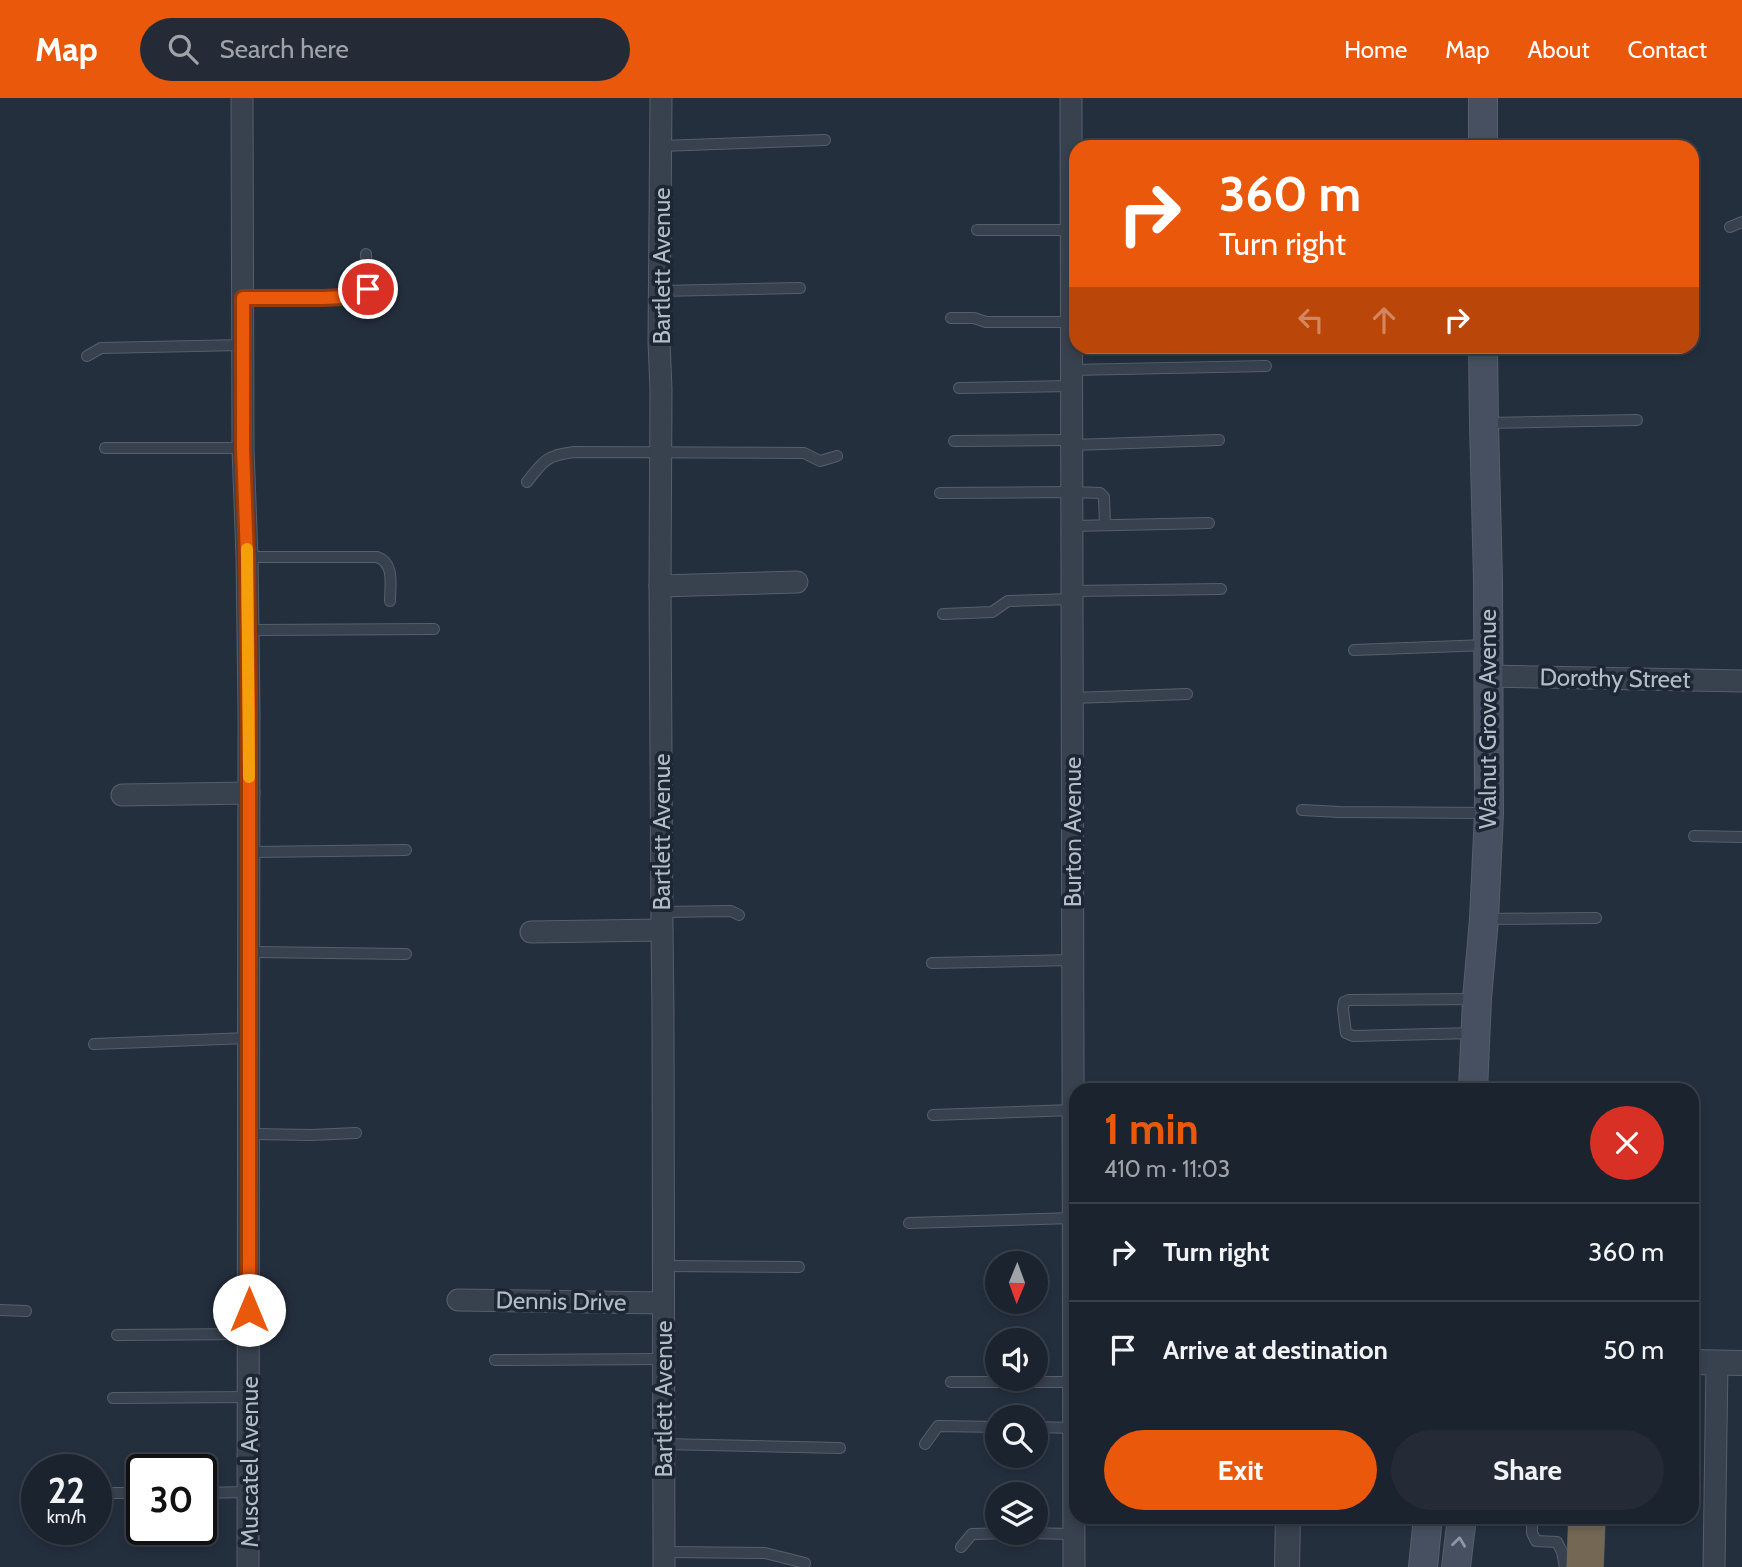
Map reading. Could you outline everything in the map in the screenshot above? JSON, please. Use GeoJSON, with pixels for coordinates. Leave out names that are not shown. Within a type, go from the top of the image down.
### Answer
{"type":"FeatureCollection","features":[{"type":"Feature","properties":{"kind":"highway"},"geometry":{"type":"LineString","coordinates":[[1586,1567],[1587,1524]]}},
{"type":"Feature","properties":{"kind":"highway"},"geometry":{"type":"LineString","coordinates":[[1598,1524],[1598,1567]]}},
{"type":"Feature","properties":{"kind":"main road"},"geometry":{"type":"LineString","coordinates":[[1483,98],[1483,140]]}},
{"type":"Feature","properties":{"kind":"main road","name":"Walnut Grove Avenue"},"geometry":{"type":"LineString","coordinates":[[1473,1083],[1477,999],[1485,919],[1489,813],[1483,354]]}},
{"type":"Feature","properties":{"kind":"main road"},"geometry":{"type":"LineString","coordinates":[[1423,1567],[1428,1524]]}},
{"type":"Feature","properties":{"kind":"main road"},"geometry":{"type":"LineString","coordinates":[[1456,1567],[1461,1524]]}},
{"type":"Feature","properties":{"kind":"street","name":"Muscatel Avenue"},"geometry":{"type":"LineString","coordinates":[[242,98],[243,448],[247,557],[249,793],[248,1567]]}},
{"type":"Feature","properties":{"kind":"street","name":"Bartlett Avenue"},"geometry":{"type":"LineString","coordinates":[[661,98],[664,1560]]}},
{"type":"Feature","properties":{"kind":"street","name":"Burton Avenue"},"geometry":{"type":"LineString","coordinates":[[1071,98],[1073,140]]}},
{"type":"Feature","properties":{"kind":"street","name":"Burton Avenue"},"geometry":{"type":"LineString","coordinates":[[1071,354],[1073,1083]]}},
{"type":"Feature","properties":{"kind":"street"},"geometry":{"type":"LineString","coordinates":[[660,586],[797,582]]}},
{"type":"Feature","properties":{"kind":"street","name":"Dorothy Street"},"geometry":{"type":"LineString","coordinates":[[1487,676],[1742,681]]}},
{"type":"Feature","properties":{"kind":"street"},"geometry":{"type":"LineString","coordinates":[[122,795],[249,793]]}},
{"type":"Feature","properties":{"kind":"street"},"geometry":{"type":"LineString","coordinates":[[531,932],[662,921]]}},
{"type":"Feature","properties":{"kind":"street","name":"Dennis Drive"},"geometry":{"type":"LineString","coordinates":[[458,1300],[663,1303]]}},
{"type":"Feature","properties":{"kind":"street"},"geometry":{"type":"LineString","coordinates":[[1699,1362],[1742,1363]]}},
{"type":"Feature","properties":{"kind":"street"},"geometry":{"type":"LineString","coordinates":[[1714,1567],[1717,1363]]}},
{"type":"Feature","properties":{"kind":"street","name":"Burton Avenue"},"geometry":{"type":"LineString","coordinates":[[1074,1524],[1074,1567]]}},
{"type":"Feature","properties":{"kind":"street"},"geometry":{"type":"LineString","coordinates":[[1286,1567],[1288,1524]]}},
{"type":"Feature","properties":{"kind":"lane"},"geometry":{"type":"LineString","coordinates":[[662,146],[825,140]]}},
{"type":"Feature","properties":{"kind":"lane"},"geometry":{"type":"LineString","coordinates":[[1730,228],[1742,222]]}},
{"type":"Feature","properties":{"kind":"lane"},"geometry":{"type":"LineString","coordinates":[[977,230],[1069,230]]}},
{"type":"Feature","properties":{"kind":"lane"},"geometry":{"type":"LineString","coordinates":[[243,298],[362,296],[368,289],[366,254]]}},
{"type":"Feature","properties":{"kind":"lane"},"geometry":{"type":"LineString","coordinates":[[660,291],[800,288]]}},
{"type":"Feature","properties":{"kind":"lane"},"geometry":{"type":"LineString","coordinates":[[951,318],[974,318],[986,322],[1069,322]]}},
{"type":"Feature","properties":{"kind":"lane"},"geometry":{"type":"LineString","coordinates":[[88,356],[101,348],[243,345]]}},
{"type":"Feature","properties":{"kind":"lane"},"geometry":{"type":"LineString","coordinates":[[959,388],[1266,366]]}},
{"type":"Feature","properties":{"kind":"lane"},"geometry":{"type":"LineString","coordinates":[[1483,423],[1637,419]]}},
{"type":"Feature","properties":{"kind":"lane"},"geometry":{"type":"LineString","coordinates":[[954,441],[1072,443],[1219,440]]}},
{"type":"Feature","properties":{"kind":"lane"},"geometry":{"type":"LineString","coordinates":[[105,448],[243,448]]}},
{"type":"Feature","properties":{"kind":"lane"},"geometry":{"type":"LineString","coordinates":[[527,482],[541,463],[557,454],[574,452],[804,453],[820,461],[837,456]]}},
{"type":"Feature","properties":{"kind":"lane"},"geometry":{"type":"LineString","coordinates":[[940,494],[1096,492],[1102,494],[1105,525]]}},
{"type":"Feature","properties":{"kind":"lane"},"geometry":{"type":"LineString","coordinates":[[1072,526],[1209,523]]}},
{"type":"Feature","properties":{"kind":"lane"},"geometry":{"type":"LineString","coordinates":[[247,557],[377,557],[387,563],[390,601]]}},
{"type":"Feature","properties":{"kind":"lane"},"geometry":{"type":"LineString","coordinates":[[943,614],[980,614],[992,612],[1008,601],[1072,595],[1221,589]]}},
{"type":"Feature","properties":{"kind":"lane"},"geometry":{"type":"LineString","coordinates":[[248,630],[434,629]]}},
{"type":"Feature","properties":{"kind":"lane"},"geometry":{"type":"LineString","coordinates":[[1354,650],[1488,645]]}},
{"type":"Feature","properties":{"kind":"lane"},"geometry":{"type":"LineString","coordinates":[[1072,698],[1187,694]]}},
{"type":"Feature","properties":{"kind":"lane"},"geometry":{"type":"LineString","coordinates":[[1302,810],[1489,813]]}},
{"type":"Feature","properties":{"kind":"lane"},"geometry":{"type":"LineString","coordinates":[[1694,836],[1742,837]]}},
{"type":"Feature","properties":{"kind":"lane"},"geometry":{"type":"LineString","coordinates":[[248,852],[406,850]]}},
{"type":"Feature","properties":{"kind":"lane"},"geometry":{"type":"LineString","coordinates":[[662,921],[731,911],[739,915]]}},
{"type":"Feature","properties":{"kind":"lane"},"geometry":{"type":"LineString","coordinates":[[1485,919],[1597,918]]}},
{"type":"Feature","properties":{"kind":"lane"},"geometry":{"type":"LineString","coordinates":[[248,952],[406,954]]}},
{"type":"Feature","properties":{"kind":"lane"},"geometry":{"type":"LineString","coordinates":[[932,963],[1072,960]]}},
{"type":"Feature","properties":{"kind":"lane"},"geometry":{"type":"LineString","coordinates":[[1475,1033],[1353,1036],[1346,1033],[1343,1009],[1344,1002],[1349,1000],[1477,999]]}},
{"type":"Feature","properties":{"kind":"lane"},"geometry":{"type":"LineString","coordinates":[[94,1044],[248,1038]]}},
{"type":"Feature","properties":{"kind":"lane"},"geometry":{"type":"LineString","coordinates":[[933,1115],[1069,1110]]}},
{"type":"Feature","properties":{"kind":"lane"},"geometry":{"type":"LineString","coordinates":[[249,1135],[356,1133]]}},
{"type":"Feature","properties":{"kind":"lane"},"geometry":{"type":"LineString","coordinates":[[909,1223],[1069,1230]]}},
{"type":"Feature","properties":{"kind":"lane"},"geometry":{"type":"LineString","coordinates":[[663,1266],[799,1267]]}},
{"type":"Feature","properties":{"kind":"lane"},"geometry":{"type":"LineString","coordinates":[[0,1310],[26,1311]]}},
{"type":"Feature","properties":{"kind":"lane"},"geometry":{"type":"LineString","coordinates":[[117,1335],[249,1335]]}},
{"type":"Feature","properties":{"kind":"lane"},"geometry":{"type":"LineString","coordinates":[[495,1360],[663,1359]]}},
{"type":"Feature","properties":{"kind":"lane"},"geometry":{"type":"LineString","coordinates":[[951,1382],[1069,1382]]}},
{"type":"Feature","properties":{"kind":"lane"},"geometry":{"type":"LineString","coordinates":[[113,1398],[248,1397]]}},
{"type":"Feature","properties":{"kind":"lane"},"geometry":{"type":"LineString","coordinates":[[925,1444],[938,1426],[985,1427]]}},
{"type":"Feature","properties":{"kind":"lane"},"geometry":{"type":"LineString","coordinates":[[1048,1427],[1069,1428]]}},
{"type":"Feature","properties":{"kind":"lane"},"geometry":{"type":"LineString","coordinates":[[664,1444],[839,1448]]}},
{"type":"Feature","properties":{"kind":"lane"},"geometry":{"type":"LineString","coordinates":[[217,1493],[247,1492]]}},
{"type":"Feature","properties":{"kind":"lane"},"geometry":{"type":"LineString","coordinates":[[1532,1524],[1536,1541],[1558,1542],[1565,1567]]}},
{"type":"Feature","properties":{"kind":"lane"},"geometry":{"type":"LineString","coordinates":[[1048,1533],[1074,1534]]}},
{"type":"Feature","properties":{"kind":"lane"},"geometry":{"type":"LineString","coordinates":[[961,1548],[972,1534],[985,1534]]}},
{"type":"Feature","properties":{"kind":"lane"},"geometry":{"type":"LineString","coordinates":[[664,1560],[765,1553],[805,1563]]}},
{"type":"Feature","properties":{"kind":"slow traffic"},"geometry":{"type":"LineString","coordinates":[[247,549],[249,777]]}},
{"type":"Feature","properties":{"kind":"route"},"geometry":{"type":"LineString","coordinates":[[249,1310],[249,711],[243,448],[243,298],[362,296],[368,289]]}}]}
